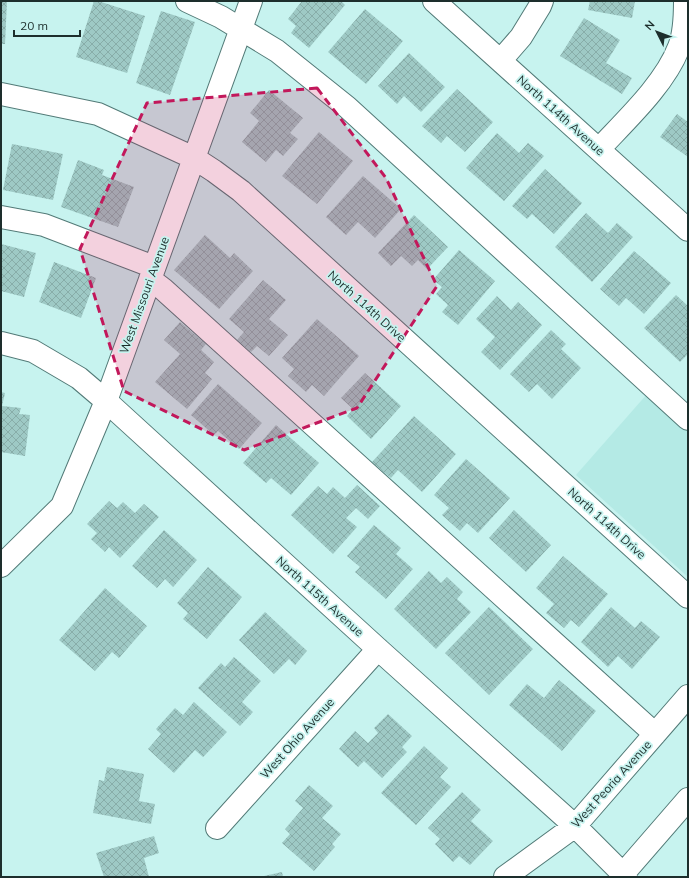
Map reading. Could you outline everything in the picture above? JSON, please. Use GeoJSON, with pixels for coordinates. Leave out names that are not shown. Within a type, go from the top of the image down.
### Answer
{"type":"FeatureCollection","features":[{"type":"Feature","properties":{"kind":"street"},"geometry":{"type":"LineString","coordinates":[[187,1],[221,17],[277,51],[347,106],[688,419]]}},
{"type":"Feature","properties":{"kind":"street","name":"West Missouri Avenue"},"geometry":{"type":"LineString","coordinates":[[1,566],[62,506],[106,401],[251,1]]}},
{"type":"Feature","properties":{"kind":"street","name":"North 114th Avenue"},"geometry":{"type":"LineString","coordinates":[[434,1],[688,230]]}},
{"type":"Feature","properties":{"kind":"street"},"geometry":{"type":"LineString","coordinates":[[501,60],[521,37],[542,1]]}},
{"type":"Feature","properties":{"kind":"street"},"geometry":{"type":"LineString","coordinates":[[599,149],[646,98],[666,73],[679,46],[684,21],[685,1]]}},
{"type":"Feature","properties":{"kind":"street","name":"North 114th Drive"},"geometry":{"type":"LineString","coordinates":[[1,94],[98,114],[194,158],[214,171],[241,191],[688,597]]}},
{"type":"Feature","properties":{"kind":"street"},"geometry":{"type":"LineString","coordinates":[[1,217],[44,225],[99,246],[152,273],[163,289],[175,300],[655,734]]}},
{"type":"Feature","properties":{"kind":"street","name":"North 115th Avenue"},"geometry":{"type":"LineString","coordinates":[[1,343],[33,351],[79,378],[106,401],[575,826],[625,876]]}},
{"type":"Feature","properties":{"kind":"street","name":"West Ohio Avenue"},"geometry":{"type":"LineString","coordinates":[[217,828],[378,649]]}},
{"type":"Feature","properties":{"kind":"street","name":"West Peoria Avenue"},"geometry":{"type":"LineString","coordinates":[[506,877],[575,826],[688,696]]}},
{"type":"Feature","properties":{"kind":"street"},"geometry":{"type":"LineString","coordinates":[[625,876],[688,799]]}},
{"type":"Feature","properties":{"kind":"highlighted area"},"geometry":{"type":"Polygon","coordinates":[[[317,88],[386,178],[437,286],[357,408],[244,450],[124,391],[80,249],[147,103],[317,88]]]}},
{"type":"Feature","properties":{"kind":"shaded area"},"geometry":{"type":"Polygon","coordinates":[[[648,393],[688,430],[688,577],[576,475],[648,393]]]}},
{"type":"Feature","properties":{"kind":"building"},"geometry":{"type":"Polygon","coordinates":[[[1,1],[7,1],[5,44],[1,44],[1,1]]]}},
{"type":"Feature","properties":{"kind":"building"},"geometry":{"type":"Polygon","coordinates":[[[94,1],[145,16],[127,73],[76,57],[94,1]]]}},
{"type":"Feature","properties":{"kind":"building"},"geometry":{"type":"Polygon","coordinates":[[[302,1],[341,1],[345,5],[309,48],[291,33],[296,26],[288,19],[302,1]]]}},
{"type":"Feature","properties":{"kind":"building"},"geometry":{"type":"Polygon","coordinates":[[[590,1],[635,1],[632,18],[588,10],[590,1]]]}},
{"type":"Feature","properties":{"kind":"building"},"geometry":{"type":"Polygon","coordinates":[[[365,9],[403,41],[366,84],[328,52],[365,9]]]}},
{"type":"Feature","properties":{"kind":"building"},"geometry":{"type":"Polygon","coordinates":[[[161,11],[195,22],[170,95],[136,83],[161,11]]]}},
{"type":"Feature","properties":{"kind":"building"},"geometry":{"type":"Polygon","coordinates":[[[584,18],[620,40],[606,63],[632,78],[622,94],[560,56],[584,18]]]}},
{"type":"Feature","properties":{"kind":"building"},"geometry":{"type":"Polygon","coordinates":[[[409,53],[445,87],[421,112],[404,96],[397,104],[378,86],[409,53]]]}},
{"type":"Feature","properties":{"kind":"building"},"geometry":{"type":"Polygon","coordinates":[[[457,89],[493,122],[465,152],[447,136],[441,143],[422,126],[457,89]]]}},
{"type":"Feature","properties":{"kind":"building"},"geometry":{"type":"Polygon","coordinates":[[[269,90],[303,118],[290,133],[298,139],[283,156],[276,150],[266,162],[242,142],[259,121],[250,113],[269,90]]]}},
{"type":"Feature","properties":{"kind":"building"},"geometry":{"type":"Polygon","coordinates":[[[677,114],[688,122],[688,157],[660,137],[677,114]]]}},
{"type":"Feature","properties":{"kind":"building"},"geometry":{"type":"Polygon","coordinates":[[[319,132],[353,161],[317,204],[282,176],[319,132]]]}},
{"type":"Feature","properties":{"kind":"building"},"geometry":{"type":"Polygon","coordinates":[[[497,133],[519,153],[528,143],[544,156],[504,201],[466,168],[497,133]]]}},
{"type":"Feature","properties":{"kind":"building"},"geometry":{"type":"Polygon","coordinates":[[[12,144],[63,154],[53,200],[3,190],[12,144]]]}},
{"type":"Feature","properties":{"kind":"building"},"geometry":{"type":"Polygon","coordinates":[[[78,160],[104,170],[102,175],[134,187],[118,227],[61,207],[78,160]]]}},
{"type":"Feature","properties":{"kind":"building"},"geometry":{"type":"Polygon","coordinates":[[[545,169],[582,203],[554,234],[532,214],[527,219],[512,206],[545,169]]]}},
{"type":"Feature","properties":{"kind":"building"},"geometry":{"type":"Polygon","coordinates":[[[363,176],[401,209],[375,238],[358,222],[346,235],[326,217],[363,176]]]}},
{"type":"Feature","properties":{"kind":"building"},"geometry":{"type":"Polygon","coordinates":[[[586,213],[608,233],[617,223],[633,237],[592,282],[555,247],[586,213]]]}},
{"type":"Feature","properties":{"kind":"building"},"geometry":{"type":"Polygon","coordinates":[[[414,215],[448,247],[427,269],[418,260],[412,266],[401,256],[391,266],[378,253],[414,215]]]}},
{"type":"Feature","properties":{"kind":"building"},"geometry":{"type":"Polygon","coordinates":[[[205,235],[230,258],[234,253],[253,271],[219,309],[174,270],[205,235]]]}},
{"type":"Feature","properties":{"kind":"building"},"geometry":{"type":"Polygon","coordinates":[[[1,244],[36,253],[24,297],[1,291],[1,244]]]}},
{"type":"Feature","properties":{"kind":"building"},"geometry":{"type":"Polygon","coordinates":[[[459,250],[495,281],[458,325],[442,312],[448,305],[436,294],[442,287],[433,280],[459,250]]]}},
{"type":"Feature","properties":{"kind":"building"},"geometry":{"type":"Polygon","coordinates":[[[634,251],[671,283],[644,314],[626,298],[619,306],[600,289],[634,251]]]}},
{"type":"Feature","properties":{"kind":"building"},"geometry":{"type":"Polygon","coordinates":[[[54,262],[96,278],[81,318],[39,302],[54,262]]]}},
{"type":"Feature","properties":{"kind":"building"},"geometry":{"type":"Polygon","coordinates":[[[263,280],[286,300],[269,319],[288,335],[269,356],[257,346],[251,352],[237,340],[244,332],[229,319],[263,280]]]}},
{"type":"Feature","properties":{"kind":"building"},"geometry":{"type":"Polygon","coordinates":[[[676,295],[688,306],[688,354],[680,362],[644,328],[676,295]]]}},
{"type":"Feature","properties":{"kind":"building"},"geometry":{"type":"Polygon","coordinates":[[[497,296],[511,310],[518,302],[542,325],[500,370],[481,352],[495,337],[476,319],[497,296]]]}},
{"type":"Feature","properties":{"kind":"building"},"geometry":{"type":"Polygon","coordinates":[[[317,319],[359,356],[324,396],[312,385],[306,392],[288,376],[294,369],[282,358],[317,319]]]}},
{"type":"Feature","properties":{"kind":"building"},"geometry":{"type":"Polygon","coordinates":[[[180,322],[206,344],[201,350],[214,362],[205,373],[212,379],[187,409],[155,382],[180,354],[164,340],[180,322]]]}},
{"type":"Feature","properties":{"kind":"building"},"geometry":{"type":"Polygon","coordinates":[[[551,330],[566,344],[561,349],[581,368],[552,399],[537,384],[529,392],[510,374],[551,330]]]}},
{"type":"Feature","properties":{"kind":"building"},"geometry":{"type":"Polygon","coordinates":[[[365,373],[401,406],[371,439],[347,416],[353,409],[341,398],[365,373]]]}},
{"type":"Feature","properties":{"kind":"building"},"geometry":{"type":"Polygon","coordinates":[[[218,384],[262,423],[239,449],[218,431],[214,435],[191,415],[218,384]]]}},
{"type":"Feature","properties":{"kind":"building"},"geometry":{"type":"Polygon","coordinates":[[[1,392],[5,393],[2,406],[21,408],[19,414],[30,415],[25,456],[1,452],[1,392]]]}},
{"type":"Feature","properties":{"kind":"building"},"geometry":{"type":"Polygon","coordinates":[[[414,416],[456,454],[422,492],[398,470],[391,478],[372,462],[414,416]]]}},
{"type":"Feature","properties":{"kind":"building"},"geometry":{"type":"Polygon","coordinates":[[[276,425],[319,463],[291,495],[271,478],[266,483],[243,463],[276,425]]]}},
{"type":"Feature","properties":{"kind":"building"},"geometry":{"type":"Polygon","coordinates":[[[466,459],[510,498],[478,533],[467,523],[460,531],[442,515],[449,508],[434,495],[466,459]]]}},
{"type":"Feature","properties":{"kind":"building"},"geometry":{"type":"Polygon","coordinates":[[[357,485],[380,506],[368,519],[356,508],[346,518],[357,527],[333,554],[291,515],[318,486],[327,494],[333,487],[345,498],[357,485]]]}},
{"type":"Feature","properties":{"kind":"building"},"geometry":{"type":"Polygon","coordinates":[[[109,501],[117,508],[123,502],[135,513],[144,504],[159,517],[120,558],[109,547],[105,552],[91,539],[97,533],[87,524],[109,501]]]}},
{"type":"Feature","properties":{"kind":"building"},"geometry":{"type":"Polygon","coordinates":[[[514,510],[551,545],[526,572],[489,538],[514,510]]]}},
{"type":"Feature","properties":{"kind":"building"},"geometry":{"type":"Polygon","coordinates":[[[374,525],[401,548],[396,554],[413,569],[386,599],[355,572],[360,567],[347,556],[374,525]]]}},
{"type":"Feature","properties":{"kind":"building"},"geometry":{"type":"Polygon","coordinates":[[[164,530],[197,560],[173,587],[165,579],[157,588],[132,566],[164,530]]]}},
{"type":"Feature","properties":{"kind":"building"},"geometry":{"type":"Polygon","coordinates":[[[563,556],[608,594],[579,627],[571,620],[564,628],[546,613],[554,604],[536,588],[563,556]]]}},
{"type":"Feature","properties":{"kind":"building"},"geometry":{"type":"Polygon","coordinates":[[[208,567],[242,597],[207,639],[183,619],[188,613],[177,603],[208,567]]]}},
{"type":"Feature","properties":{"kind":"building"},"geometry":{"type":"Polygon","coordinates":[[[429,571],[441,583],[447,577],[463,592],[457,599],[471,612],[436,649],[394,609],[429,571]]]}},
{"type":"Feature","properties":{"kind":"building"},"geometry":{"type":"Polygon","coordinates":[[[105,588],[147,626],[119,658],[112,652],[95,671],[59,640],[105,588]]]}},
{"type":"Feature","properties":{"kind":"building"},"geometry":{"type":"Polygon","coordinates":[[[489,607],[533,649],[489,695],[445,653],[489,607]]]}},
{"type":"Feature","properties":{"kind":"building"},"geometry":{"type":"Polygon","coordinates":[[[611,607],[635,628],[641,621],[660,637],[632,669],[618,656],[608,667],[581,642],[611,607]]]}},
{"type":"Feature","properties":{"kind":"building"},"geometry":{"type":"Polygon","coordinates":[[[265,612],[307,651],[295,665],[289,659],[274,674],[239,640],[265,612]]]}},
{"type":"Feature","properties":{"kind":"building"},"geometry":{"type":"Polygon","coordinates":[[[234,657],[261,681],[242,702],[253,712],[240,726],[198,688],[221,663],[225,667],[234,657]]]}},
{"type":"Feature","properties":{"kind":"building"},"geometry":{"type":"Polygon","coordinates":[[[559,680],[596,711],[562,751],[509,705],[527,684],[544,698],[559,680]]]}},
{"type":"Feature","properties":{"kind":"building"},"geometry":{"type":"Polygon","coordinates":[[[194,702],[227,732],[203,757],[195,750],[174,773],[148,749],[161,734],[156,729],[175,708],[183,715],[194,702]]]}},
{"type":"Feature","properties":{"kind":"building"},"geometry":{"type":"Polygon","coordinates":[[[388,714],[412,736],[402,747],[407,752],[382,778],[364,761],[358,767],[339,749],[355,731],[368,743],[378,733],[374,728],[388,714]]]}},
{"type":"Feature","properties":{"kind":"building"},"geometry":{"type":"Polygon","coordinates":[[[424,746],[448,768],[440,777],[451,787],[416,825],[381,793],[424,746]]]}},
{"type":"Feature","properties":{"kind":"building"},"geometry":{"type":"Polygon","coordinates":[[[107,767],[144,774],[139,801],[155,804],[151,824],[93,813],[99,780],[104,781],[107,767]]]}},
{"type":"Feature","properties":{"kind":"building"},"geometry":{"type":"Polygon","coordinates":[[[309,785],[333,806],[322,818],[341,834],[332,844],[335,847],[314,871],[282,843],[290,834],[285,829],[303,808],[295,801],[309,785]]]}},
{"type":"Feature","properties":{"kind":"building"},"geometry":{"type":"Polygon","coordinates":[[[462,792],[481,810],[471,821],[493,841],[470,865],[459,856],[453,862],[435,844],[440,839],[428,828],[462,792]]]}},
{"type":"Feature","properties":{"kind":"building"},"geometry":{"type":"Polygon","coordinates":[[[154,836],[159,853],[144,858],[149,877],[104,877],[96,853],[154,836]]]}},
{"type":"Feature","properties":{"kind":"building"},"geometry":{"type":"Polygon","coordinates":[[[282,872],[283,877],[264,877],[264,876],[282,872]]]}}]}
